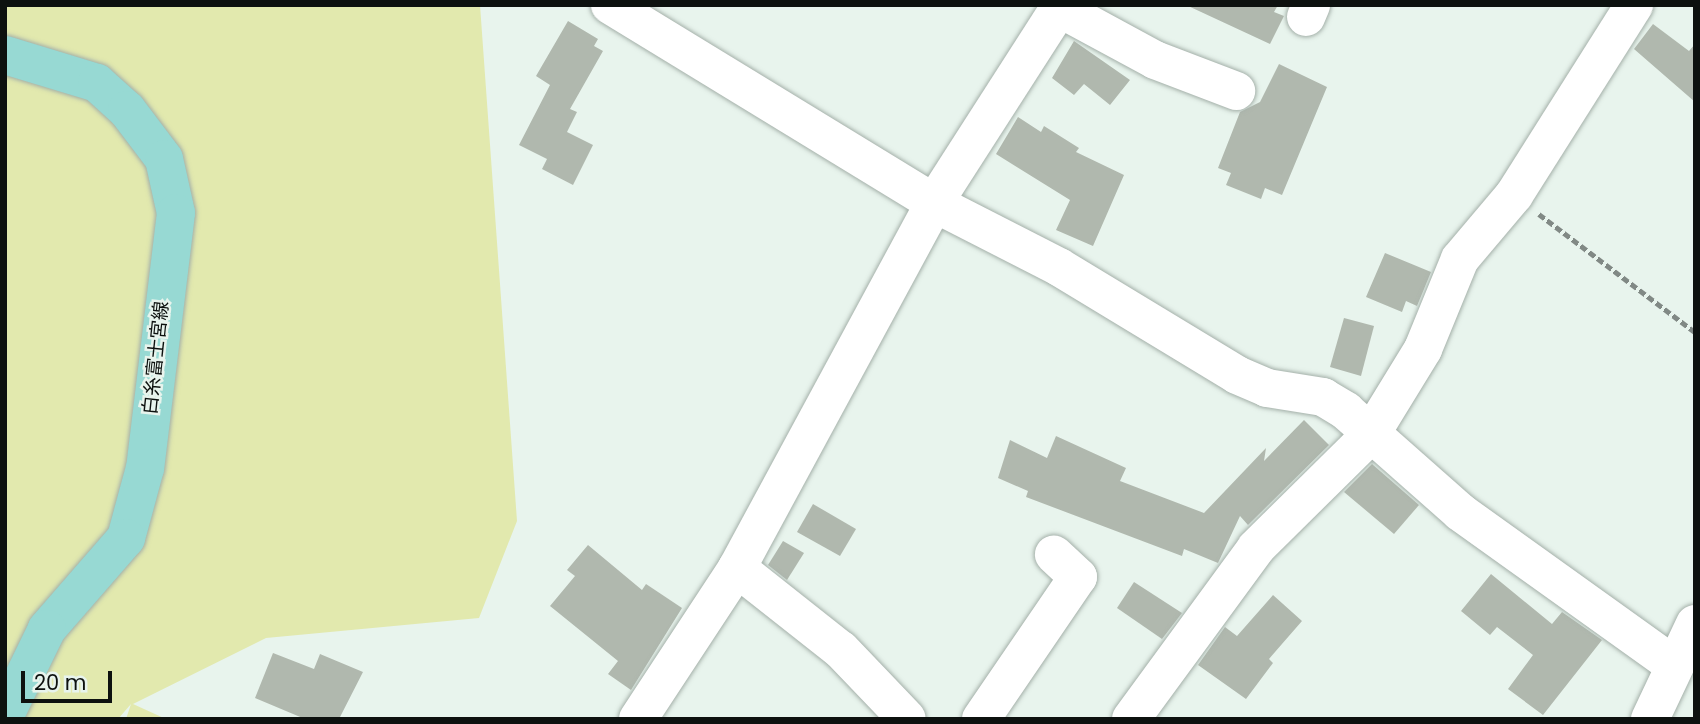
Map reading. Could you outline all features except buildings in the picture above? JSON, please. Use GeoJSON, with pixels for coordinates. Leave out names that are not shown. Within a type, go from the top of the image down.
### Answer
{"type":"FeatureCollection","features":[{"type":"Feature","properties":{"kind":"main road","name":"白糸富士宮線"},"geometry":{"type":"LineString","coordinates":[[5,55],[60,69],[107,92],[164,159],[176,213],[145,468],[126,538],[47,629],[5,715]]}},
{"type":"Feature","properties":{"kind":"street"},"geometry":{"type":"LineString","coordinates":[[610,5],[934,203],[1059,267],[1237,375],[1266,388],[1323,397],[1371,434],[1460,512],[1679,677]]}},
{"type":"Feature","properties":{"kind":"street"},"geometry":{"type":"LineString","coordinates":[[1130,719],[1256,548],[1371,434],[1423,349],[1460,259],[1514,195],[1633,5]]}},
{"type":"Feature","properties":{"kind":"street"},"geometry":{"type":"LineString","coordinates":[[638,719],[737,569],[934,203],[1060,7],[1155,60],[1236,91]]}},
{"type":"Feature","properties":{"kind":"street"},"geometry":{"type":"LineString","coordinates":[[981,719],[1079,577],[1054,555]]}},
{"type":"Feature","properties":{"kind":"street"},"geometry":{"type":"LineString","coordinates":[[737,569],[841,649],[907,719]]}},
{"type":"Feature","properties":{"kind":"street"},"geometry":{"type":"LineString","coordinates":[[1650,719],[1679,677],[1695,624]]}},
{"type":"Feature","properties":{"kind":"path"},"geometry":{"type":"LineString","coordinates":[[1514,195],[1695,332]]}},
{"type":"Feature","properties":{"kind":"green space"},"geometry":{"type":"Polygon","coordinates":[[[5,5],[480,5],[517,521],[479,618],[266,638],[133,704],[166,719],[126,719],[131,704],[118,719],[5,719],[5,5]]]}}]}
